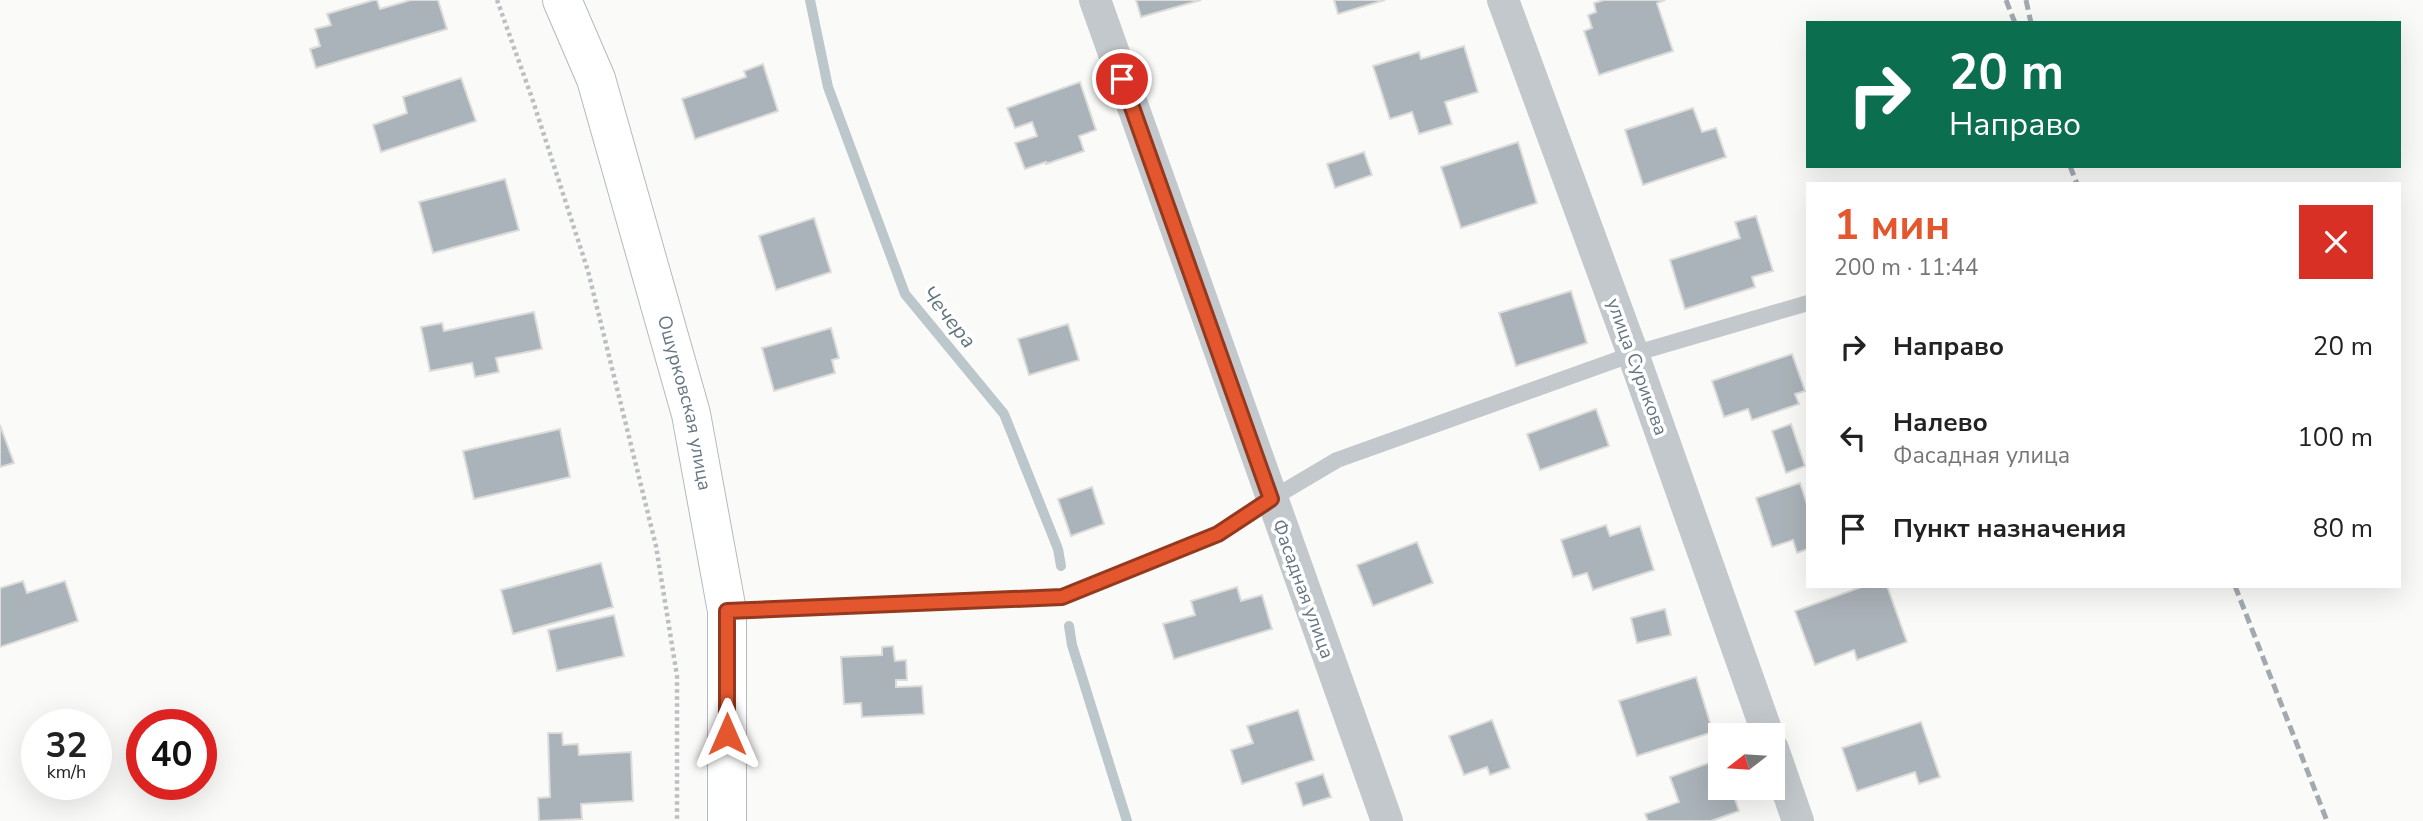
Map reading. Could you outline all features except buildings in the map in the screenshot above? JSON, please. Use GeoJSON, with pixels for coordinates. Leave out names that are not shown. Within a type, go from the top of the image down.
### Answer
{"type":"FeatureCollection","features":[{"type":"Feature","properties":{"kind":"street","name":"Ошурковская улица"},"geometry":{"type":"LineString","coordinates":[[562,0],[596,79],[691,414],[727,611],[727,821]]}},
{"type":"Feature","properties":{"kind":"street","name":"Фасадная улица"},"geometry":{"type":"LineString","coordinates":[[1095,0],[1387,821]]}},
{"type":"Feature","properties":{"kind":"street","name":"улица Сурикова"},"geometry":{"type":"LineString","coordinates":[[1503,0],[1633,354],[1764,723]]}},
{"type":"Feature","properties":{"kind":"street"},"geometry":{"type":"LineString","coordinates":[[1785,784],[1798,821]]}},
{"type":"Feature","properties":{"kind":"lane"},"geometry":{"type":"LineString","coordinates":[[727,611],[1062,597],[1218,534],[1337,460],[1633,354],[1806,304]]}},
{"type":"Feature","properties":{"kind":"path"},"geometry":{"type":"LineString","coordinates":[[497,0],[588,271],[656,546],[677,676],[677,821]]}},
{"type":"Feature","properties":{"kind":"waterway","name":"Чечера"},"geometry":{"type":"LineString","coordinates":[[810,0],[828,87],[905,294],[1004,414],[1058,549],[1061,566]]}},
{"type":"Feature","properties":{"kind":"waterway","name":"Чечера"},"geometry":{"type":"LineString","coordinates":[[1069,626],[1072,645],[1127,821]]}},
{"type":"Feature","properties":{"kind":"railway"},"geometry":{"type":"LineString","coordinates":[[2006,0],[2014,21]]}},
{"type":"Feature","properties":{"kind":"railway"},"geometry":{"type":"LineString","coordinates":[[2026,0],[2031,21]]}},
{"type":"Feature","properties":{"kind":"railway"},"geometry":{"type":"LineString","coordinates":[[2071,168],[2076,182]]}},
{"type":"Feature","properties":{"kind":"railway"},"geometry":{"type":"LineString","coordinates":[[2236,588],[2327,821]]}},
{"type":"Feature","properties":{"kind":"route"},"geometry":{"type":"LineString","coordinates":[[727,734],[727,611],[1062,597],[1218,534],[1271,499],[1122,79]]}}]}
